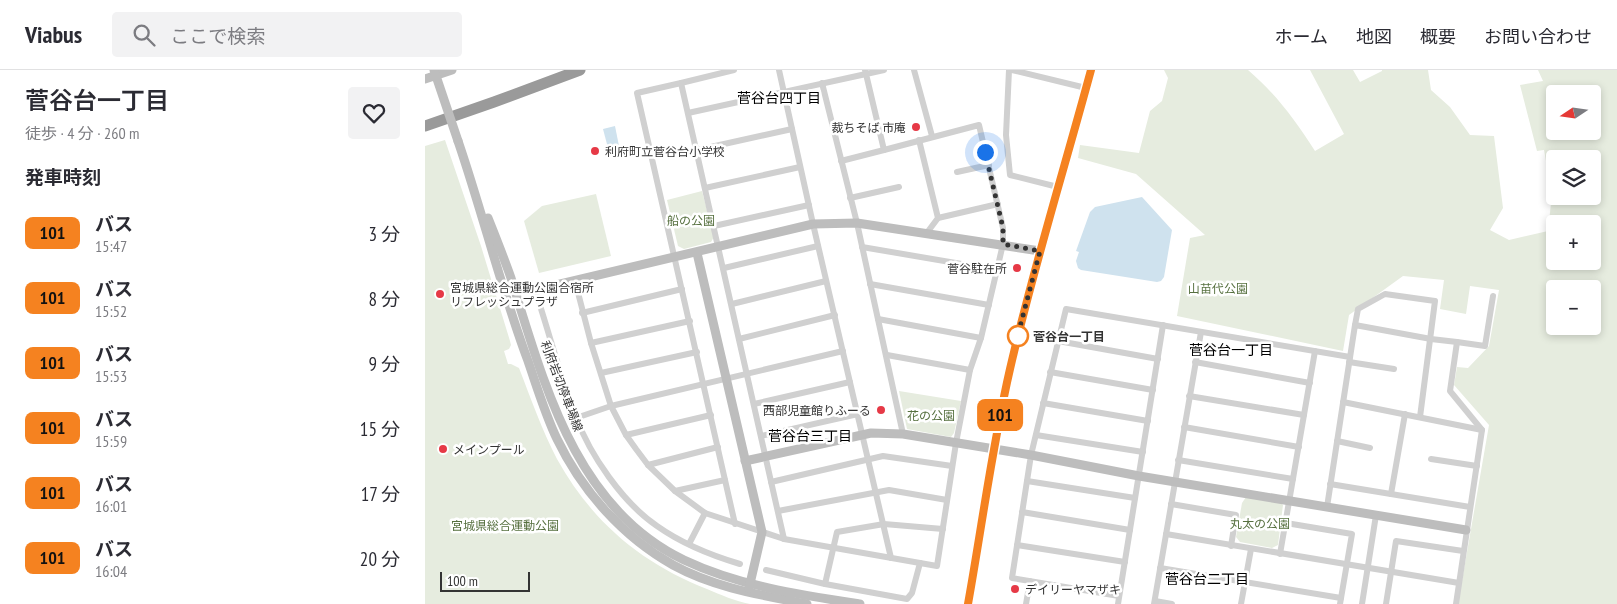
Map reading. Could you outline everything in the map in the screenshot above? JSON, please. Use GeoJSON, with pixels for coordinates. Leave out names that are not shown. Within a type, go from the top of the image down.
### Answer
{"type":"FeatureCollection","features":[{"type":"Feature","properties":{"kind":"highway"},"geometry":{"type":"LineString","coordinates":[[425,126],[580,70]]}},
{"type":"Feature","properties":{"kind":"street","name":"利府岩切停車場線"},"geometry":{"type":"LineString","coordinates":[[434,70],[472,181],[515,323],[546,413],[558,440],[587,489],[630,534],[673,565],[723,586],[860,604]]}},
{"type":"Feature","properties":{"kind":"street"},"geometry":{"type":"LineString","coordinates":[[425,78],[452,70]]}},
{"type":"Feature","properties":{"kind":"street"},"geometry":{"type":"LineString","coordinates":[[734,70],[722,71],[637,93],[735,524]]}},
{"type":"Feature","properties":{"kind":"street"},"geometry":{"type":"LineString","coordinates":[[779,70],[891,558]]}},
{"type":"Feature","properties":{"kind":"street"},"geometry":{"type":"LineString","coordinates":[[688,113],[865,72],[884,70]]}},
{"type":"Feature","properties":{"kind":"street"},"geometry":{"type":"LineString","coordinates":[[914,70],[932,136]]}},
{"type":"Feature","properties":{"kind":"street"},"geometry":{"type":"LineString","coordinates":[[1058,187],[1009,175],[1006,135],[1011,70],[1086,88]]}},
{"type":"Feature","properties":{"kind":"street"},"geometry":{"type":"LineString","coordinates":[[968,604],[1009,370],[1091,70]]}},
{"type":"Feature","properties":{"kind":"street"},"geometry":{"type":"LineString","coordinates":[[865,72],[884,150]]}},
{"type":"Feature","properties":{"kind":"street"},"geometry":{"type":"LineString","coordinates":[[681,83],[784,539]]}},
{"type":"Feature","properties":{"kind":"street"},"geometry":{"type":"LineString","coordinates":[[822,83],[857,224],[903,434]]}},
{"type":"Feature","properties":{"kind":"street"},"geometry":{"type":"LineString","coordinates":[[575,281],[582,313],[611,406],[626,435],[648,464],[675,490],[705,513],[784,539],[937,566],[956,442],[970,370],[981,338],[1003,244],[1003,228],[989,165],[979,124],[841,160]]}},
{"type":"Feature","properties":{"kind":"street"},"geometry":{"type":"LineString","coordinates":[[697,150],[792,129]]}},
{"type":"Feature","properties":{"kind":"street"},"geometry":{"type":"LineString","coordinates":[[919,140],[938,218]]}},
{"type":"Feature","properties":{"kind":"street"},"geometry":{"type":"LineString","coordinates":[[957,172],[989,165]]}},
{"type":"Feature","properties":{"kind":"street"},"geometry":{"type":"LineString","coordinates":[[705,188],[800,168]]}},
{"type":"Feature","properties":{"kind":"street"},"geometry":{"type":"LineString","coordinates":[[850,198],[899,187]]}},
{"type":"Feature","properties":{"kind":"street"},"geometry":{"type":"LineString","coordinates":[[926,234],[938,218],[998,204]]}},
{"type":"Feature","properties":{"kind":"street"},"geometry":{"type":"LineString","coordinates":[[714,226],[809,205]]}},
{"type":"Feature","properties":{"kind":"street"},"geometry":{"type":"LineString","coordinates":[[740,564],[723,559],[689,544],[657,526],[621,494],[603,468],[576,418],[535,290],[813,224],[857,224],[1003,244],[1040,251]]}},
{"type":"Feature","properties":{"kind":"street"},"geometry":{"type":"LineString","coordinates":[[724,268],[818,246]]}},
{"type":"Feature","properties":{"kind":"street"},"geometry":{"type":"LineString","coordinates":[[862,247],[997,270]]}},
{"type":"Feature","properties":{"kind":"street"},"geometry":{"type":"LineString","coordinates":[[697,253],[762,532],[749,588]]}},
{"type":"Feature","properties":{"kind":"street"},"geometry":{"type":"LineString","coordinates":[[731,304],[826,281]]}},
{"type":"Feature","properties":{"kind":"street"},"geometry":{"type":"LineString","coordinates":[[870,284],[989,305]]}},
{"type":"Feature","properties":{"kind":"street"},"geometry":{"type":"LineString","coordinates":[[582,313],[682,289]]}},
{"type":"Feature","properties":{"kind":"street"},"geometry":{"type":"LineString","coordinates":[[1327,507],[1358,310],[1385,294],[1435,301],[1420,417]]}},
{"type":"Feature","properties":{"kind":"street"},"geometry":{"type":"LineString","coordinates":[[1355,325],[1431,339],[1485,346],[1493,296]]}},
{"type":"Feature","properties":{"kind":"street"},"geometry":{"type":"LineString","coordinates":[[1119,596],[1012,578],[1031,455],[1066,309],[1315,351],[1394,369]]}},
{"type":"Feature","properties":{"kind":"street"},"geometry":{"type":"LineString","coordinates":[[739,339],[835,315]]}},
{"type":"Feature","properties":{"kind":"street"},"geometry":{"type":"LineString","coordinates":[[878,319],[981,338]]}},
{"type":"Feature","properties":{"kind":"street"},"geometry":{"type":"LineString","coordinates":[[591,343],[689,321]]}},
{"type":"Feature","properties":{"kind":"street"},"geometry":{"type":"LineString","coordinates":[[1118,604],[1163,325]]}},
{"type":"Feature","properties":{"kind":"street"},"geometry":{"type":"LineString","coordinates":[[1172,604],[1155,603],[1201,332]]}},
{"type":"Feature","properties":{"kind":"street"},"geometry":{"type":"LineString","coordinates":[[1058,341],[1158,359]]}},
{"type":"Feature","properties":{"kind":"street"},"geometry":{"type":"LineString","coordinates":[[1456,604],[1482,430],[1451,391],[1457,342]]}},
{"type":"Feature","properties":{"kind":"street"},"geometry":{"type":"LineString","coordinates":[[576,418],[611,406],[843,351]]}},
{"type":"Feature","properties":{"kind":"street"},"geometry":{"type":"LineString","coordinates":[[1281,554],[1315,351]]}},
{"type":"Feature","properties":{"kind":"street"},"geometry":{"type":"LineString","coordinates":[[601,373],[697,352]]}},
{"type":"Feature","properties":{"kind":"street"},"geometry":{"type":"LineString","coordinates":[[887,355],[970,370]]}},
{"type":"Feature","properties":{"kind":"street"},"geometry":{"type":"LineString","coordinates":[[1195,362],[1310,384]]}},
{"type":"Feature","properties":{"kind":"street"},"geometry":{"type":"LineString","coordinates":[[1050,372],[1153,390]]}},
{"type":"Feature","properties":{"kind":"street"},"geometry":{"type":"LineString","coordinates":[[753,404],[850,382]]}},
{"type":"Feature","properties":{"kind":"street"},"geometry":{"type":"LineString","coordinates":[[1189,396],[1304,415]]}},
{"type":"Feature","properties":{"kind":"street"},"geometry":{"type":"LineString","coordinates":[[1343,402],[1482,430]]}},
{"type":"Feature","properties":{"kind":"street"},"geometry":{"type":"LineString","coordinates":[[1043,404],[1148,421]]}},
{"type":"Feature","properties":{"kind":"street"},"geometry":{"type":"LineString","coordinates":[[761,436],[858,414]]}},
{"type":"Feature","properties":{"kind":"street"},"geometry":{"type":"LineString","coordinates":[[1391,494],[1405,414]]}},
{"type":"Feature","properties":{"kind":"street"},"geometry":{"type":"LineString","coordinates":[[626,435],[711,415]]}},
{"type":"Feature","properties":{"kind":"street"},"geometry":{"type":"LineString","coordinates":[[1184,427],[1299,447]]}},
{"type":"Feature","properties":{"kind":"street"},"geometry":{"type":"LineString","coordinates":[[745,461],[863,434],[883,432],[956,442],[1139,476],[1466,530]]}},
{"type":"Feature","properties":{"kind":"street"},"geometry":{"type":"LineString","coordinates":[[1036,435],[1143,452]]}},
{"type":"Feature","properties":{"kind":"street"},"geometry":{"type":"LineString","coordinates":[[1337,441],[1370,448]]}},
{"type":"Feature","properties":{"kind":"street"},"geometry":{"type":"LineString","coordinates":[[648,464],[718,447]]}},
{"type":"Feature","properties":{"kind":"street"},"geometry":{"type":"LineString","coordinates":[[771,482],[883,456],[952,466]]}},
{"type":"Feature","properties":{"kind":"street"},"geometry":{"type":"LineString","coordinates":[[1431,459],[1477,466]]}},
{"type":"Feature","properties":{"kind":"street"},"geometry":{"type":"LineString","coordinates":[[1179,460],[1293,479]]}},
{"type":"Feature","properties":{"kind":"street"},"geometry":{"type":"LineString","coordinates":[[675,490],[725,480]]}},
{"type":"Feature","properties":{"kind":"street"},"geometry":{"type":"LineString","coordinates":[[1027,481],[1135,498]]}},
{"type":"Feature","properties":{"kind":"street"},"geometry":{"type":"LineString","coordinates":[[1330,484],[1470,507]]}},
{"type":"Feature","properties":{"kind":"street"},"geometry":{"type":"LineString","coordinates":[[778,511],[889,490],[947,500]]}},
{"type":"Feature","properties":{"kind":"street"},"geometry":{"type":"LineString","coordinates":[[1171,504],[1236,515],[1231,546]]}},
{"type":"Feature","properties":{"kind":"street"},"geometry":{"type":"LineString","coordinates":[[1022,512],[1130,530]]}},
{"type":"Feature","properties":{"kind":"street"},"geometry":{"type":"LineString","coordinates":[[689,544],[705,513]]}},
{"type":"Feature","properties":{"kind":"street"},"geometry":{"type":"LineString","coordinates":[[1362,604],[1376,515]]}},
{"type":"Feature","properties":{"kind":"street"},"geometry":{"type":"LineString","coordinates":[[1160,568],[1245,582],[1340,601],[1352,534],[1286,523]]}},
{"type":"Feature","properties":{"kind":"street"},"geometry":{"type":"LineString","coordinates":[[825,584],[837,532],[883,524],[943,529]]}},
{"type":"Feature","properties":{"kind":"street"},"geometry":{"type":"LineString","coordinates":[[1166,534],[1347,566],[1459,583]]}},
{"type":"Feature","properties":{"kind":"street"},"geometry":{"type":"LineString","coordinates":[[1386,604],[1396,541],[1463,551]]}},
{"type":"Feature","properties":{"kind":"street"},"geometry":{"type":"LineString","coordinates":[[1017,545],[1125,562]]}},
{"type":"Feature","properties":{"kind":"street"},"geometry":{"type":"LineString","coordinates":[[1241,604],[1251,549]]}},
{"type":"Feature","properties":{"kind":"street"},"geometry":{"type":"LineString","coordinates":[[766,570],[825,584],[907,599],[912,593],[919,563]]}},
{"type":"Feature","properties":{"kind":"street"},"geometry":{"type":"LineString","coordinates":[[1026,604],[1030,581]]}},
{"type":"Feature","properties":{"kind":"street","name":"利府岩切停車場線"},"geometry":{"type":"LineString","coordinates":[[749,588],[807,604]]}},
{"type":"Feature","properties":{"kind":"green space","name":"山苗代公園"},"geometry":{"type":"Polygon","coordinates":[[[1164,70],[1248,70],[1284,108],[1315,151],[1344,134],[1310,70],[1353,70],[1360,82],[1382,70],[1428,70],[1431,90],[1450,107],[1470,135],[1494,136],[1503,208],[1490,230],[1509,240],[1546,231],[1546,270],[1601,270],[1601,215],[1550,215],[1551,205],[1601,205],[1601,150],[1546,150],[1546,161],[1544,150],[1537,151],[1520,85],[1543,81],[1538,70],[1617,70],[1617,604],[1458,604],[1489,425],[1454,385],[1457,367],[1468,368],[1489,346],[1499,290],[1470,286],[1466,314],[1440,309],[1444,280],[1403,276],[1349,315],[1343,351],[1177,316],[1190,238],[1205,235],[1136,174],[1078,158],[1080,145],[1139,153],[1150,111],[1162,101],[1168,78],[1164,70]]]}},
{"type":"Feature","properties":{"kind":"green space","name":"宮城県総合運動公園"},"geometry":{"type":"Polygon","coordinates":[[[445,140],[481,246],[510,341],[509,349],[504,351],[508,364],[519,368],[546,437],[571,482],[602,521],[640,553],[683,579],[728,598],[750,604],[425,604],[425,146],[445,140]]]}},
{"type":"Feature","properties":{"kind":"green space","name":"船の公園"},"geometry":{"type":"Polygon","coordinates":[[[702,191],[714,237],[711,242],[684,249],[678,246],[667,200],[702,191]]]}},
{"type":"Feature","properties":{"kind":"green space"},"geometry":{"type":"Polygon","coordinates":[[[596,194],[611,256],[539,273],[524,221],[542,206],[596,194]]]}},
{"type":"Feature","properties":{"kind":"green space","name":"花の公園"},"geometry":{"type":"Polygon","coordinates":[[[899,391],[961,401],[954,433],[951,437],[907,429],[899,391]]]}},
{"type":"Feature","properties":{"kind":"green space","name":"丸太の公園"},"geometry":{"type":"Polygon","coordinates":[[[1246,497],[1280,502],[1283,505],[1278,545],[1272,548],[1240,542],[1236,537],[1242,503],[1246,497]]]}},
{"type":"Feature","properties":{"kind":"water"},"geometry":{"type":"Polygon","coordinates":[[[615,126],[619,146],[608,148],[603,129],[615,126]]]}},
{"type":"Feature","properties":{"kind":"water"},"geometry":{"type":"Polygon","coordinates":[[[1142,197],[1172,230],[1164,277],[1161,281],[1157,282],[1078,268],[1076,261],[1079,252],[1076,251],[1090,212],[1095,207],[1142,197]]]}},
{"type":"Feature","properties":{"kind":"bus line","name":"101"},"geometry":{"type":"LineString","coordinates":[[968,604],[1009,370],[1091,70]]}},
{"type":"Feature","properties":{"kind":"place","name":"裁ちそば 市庵"},"geometry":{"type":"Point","coordinates":[916,127]}},
{"type":"Feature","properties":{"kind":"place","name":"利府町立菅谷台小学校"},"geometry":{"type":"Point","coordinates":[595,151]}},
{"type":"Feature","properties":{"kind":"place","name":"菅谷駐在所"},"geometry":{"type":"Point","coordinates":[1017,268]}},
{"type":"Feature","properties":{"kind":"place","name":"宮城県総合運動公園合宿所 リフレッシュプラザ"},"geometry":{"type":"Point","coordinates":[440,294]}},
{"type":"Feature","properties":{"kind":"place","name":"菅谷台一丁目"},"geometry":{"type":"Point","coordinates":[1018,336]}},
{"type":"Feature","properties":{"kind":"place","name":"西部児童館りふーる"},"geometry":{"type":"Point","coordinates":[881,410]}},
{"type":"Feature","properties":{"kind":"place","name":"メインプール"},"geometry":{"type":"Point","coordinates":[443,449]}},
{"type":"Feature","properties":{"kind":"place","name":"デイリーヤマザキ"},"geometry":{"type":"Point","coordinates":[1015,589]}},
{"type":"Feature","properties":{"kind":"district","name":"菅谷台四丁目"},"geometry":{"type":"Point","coordinates":[779,98]}},
{"type":"Feature","properties":{"kind":"district","name":"菅谷台一丁目"},"geometry":{"type":"Point","coordinates":[1231,350]}},
{"type":"Feature","properties":{"kind":"district","name":"菅谷台三丁目"},"geometry":{"type":"Point","coordinates":[810,436]}},
{"type":"Feature","properties":{"kind":"district","name":"菅谷台二丁目"},"geometry":{"type":"Point","coordinates":[1207,579]}},
{"type":"Feature","properties":{"kind":"route"},"geometry":{"type":"LineString","coordinates":[[985,152],[1003,228],[1003,244],[1040,251],[1016,342],[1018,336]]}}]}
